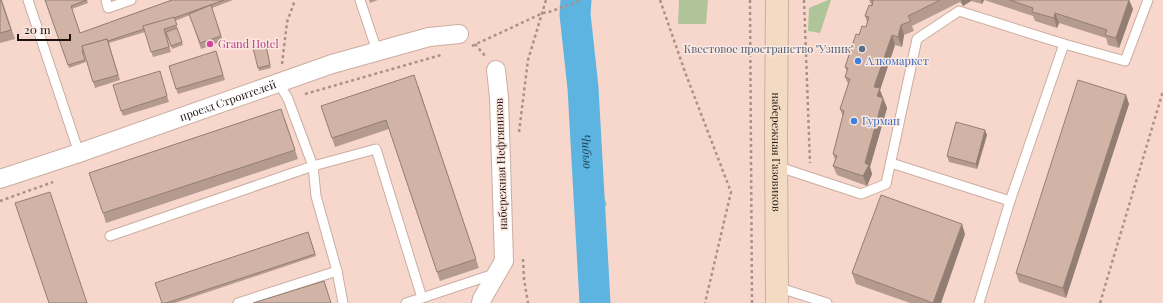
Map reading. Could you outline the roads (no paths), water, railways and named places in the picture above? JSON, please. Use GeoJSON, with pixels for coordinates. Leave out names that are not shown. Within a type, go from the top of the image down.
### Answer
{"type":"FeatureCollection","features":[{"type":"Feature","properties":{"kind":"main road","name":"набережная Газовиков"},"geometry":{"type":"LineString","coordinates":[[777,0],[777,295]]}},
{"type":"Feature","properties":{"kind":"street","name":"проезд Строителей"},"geometry":{"type":"LineString","coordinates":[[0,179],[79,153],[332,64],[429,37],[464,40]]}},
{"type":"Feature","properties":{"kind":"street","name":"набережная Нефтяников"},"geometry":{"type":"LineString","coordinates":[[481,303],[504,261],[499,96],[496,70]]}},
{"type":"Feature","properties":{"kind":"lane"},"geometry":{"type":"LineString","coordinates":[[28,0],[79,153]]}},
{"type":"Feature","properties":{"kind":"lane"},"geometry":{"type":"LineString","coordinates":[[106,0],[108,8],[131,0]]}},
{"type":"Feature","properties":{"kind":"lane"},"geometry":{"type":"LineString","coordinates":[[360,0],[377,51]]}},
{"type":"Feature","properties":{"kind":"lane"},"geometry":{"type":"LineString","coordinates":[[776,166],[861,194],[886,184],[918,39],[959,11],[1064,44],[1126,61],[1148,0]]}},
{"type":"Feature","properties":{"kind":"lane"},"geometry":{"type":"LineString","coordinates":[[979,303],[1010,201],[1064,44]]}},
{"type":"Feature","properties":{"kind":"lane"},"geometry":{"type":"LineString","coordinates":[[279,83],[288,99],[313,166],[316,196],[337,271],[344,303]]}},
{"type":"Feature","properties":{"kind":"lane"},"geometry":{"type":"LineString","coordinates":[[110,236],[313,166],[376,149],[422,298]]}},
{"type":"Feature","properties":{"kind":"lane"},"geometry":{"type":"LineString","coordinates":[[891,163],[1010,201]]}},
{"type":"Feature","properties":{"kind":"lane"},"geometry":{"type":"LineString","coordinates":[[238,303],[337,271]]}},
{"type":"Feature","properties":{"kind":"lane"},"geometry":{"type":"LineString","coordinates":[[406,303],[498,272]]}},
{"type":"Feature","properties":{"kind":"lane"},"geometry":{"type":"LineString","coordinates":[[777,295],[827,303]]}},
{"type":"Feature","properties":{"kind":"waterway","name":"Чибью"},"geometry":{"type":"LineString","coordinates":[[576,0],[575,14],[583,88],[595,303]]}},
{"type":"Feature","properties":{"kind":"place","name":"Grand Hotel"},"geometry":{"type":"Point","coordinates":[210,44]}},
{"type":"Feature","properties":{"kind":"place","name":"Квестовое пространство \"Узник\""},"geometry":{"type":"Point","coordinates":[862,49]}},
{"type":"Feature","properties":{"kind":"place","name":"Алкомаркет"},"geometry":{"type":"Point","coordinates":[858,61]}},
{"type":"Feature","properties":{"kind":"place","name":"Гурман"},"geometry":{"type":"Point","coordinates":[854,121]}}]}
